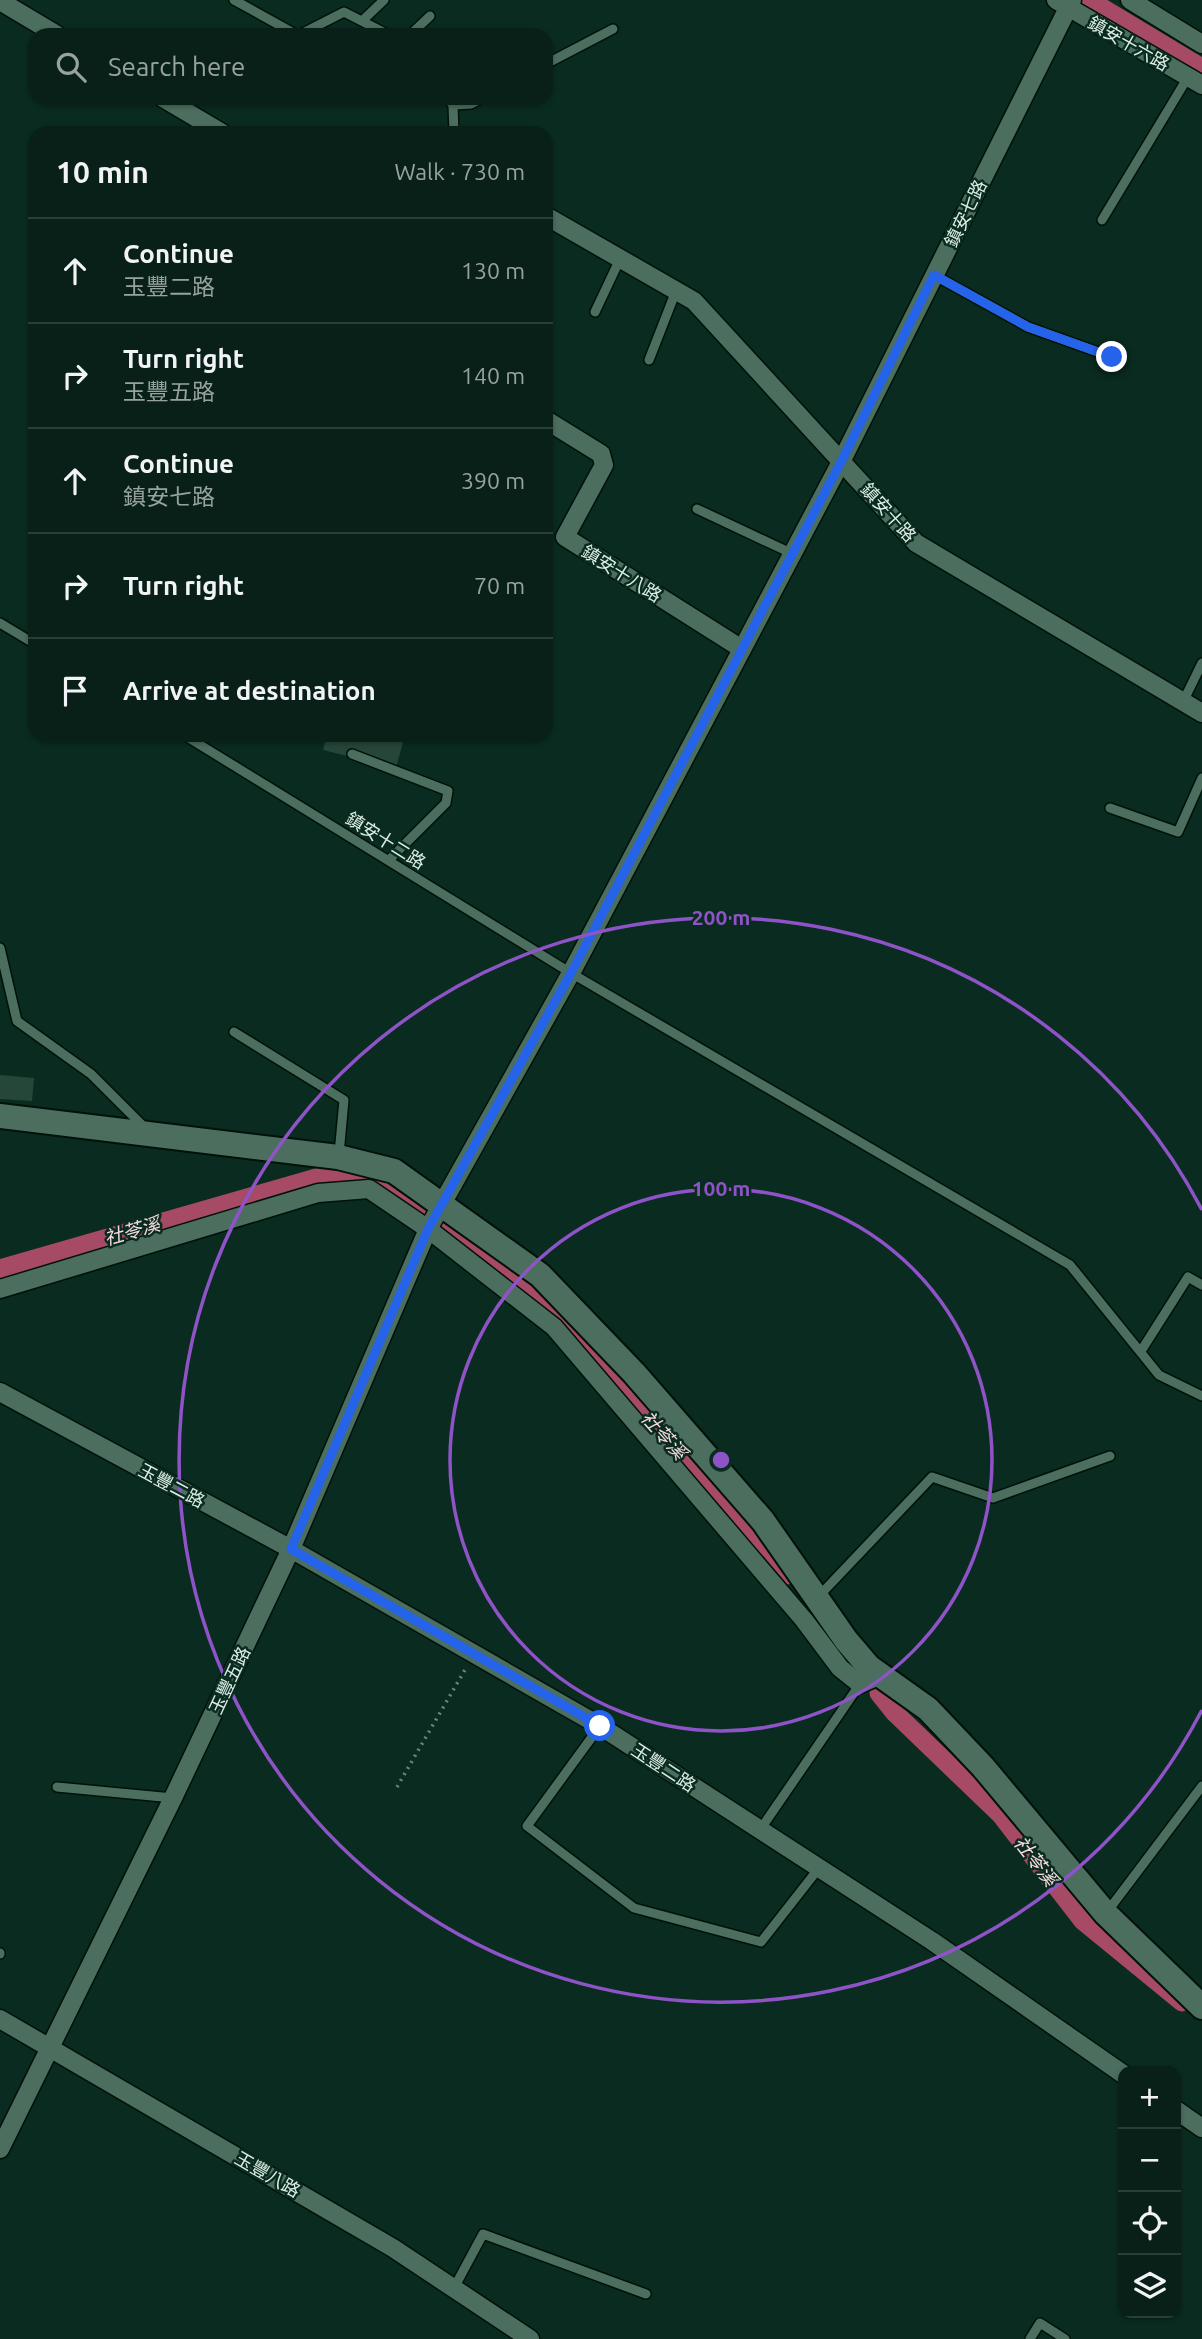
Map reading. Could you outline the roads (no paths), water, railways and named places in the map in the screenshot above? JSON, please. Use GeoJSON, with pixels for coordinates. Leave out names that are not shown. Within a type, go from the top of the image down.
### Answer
{"type":"FeatureCollection","features":[{"type":"Feature","properties":{"kind":"street"},"geometry":{"type":"LineString","coordinates":[[1129,0],[1202,44]]}},
{"type":"Feature","properties":{"kind":"street","name":"鎮安十六路"},"geometry":{"type":"LineString","coordinates":[[1065,2],[1195,81]]}},
{"type":"Feature","properties":{"kind":"street","name":"鎮安七路"},"geometry":{"type":"LineString","coordinates":[[443,1203],[571,973],[842,460],[1065,2]]}},
{"type":"Feature","properties":{"kind":"street"},"geometry":{"type":"LineString","coordinates":[[2,8],[43,28]]}},
{"type":"Feature","properties":{"kind":"street"},"geometry":{"type":"LineString","coordinates":[[175,105],[210,126]]}},
{"type":"Feature","properties":{"kind":"street","name":"鎮安十路"},"geometry":{"type":"LineString","coordinates":[[553,220],[694,300],[916,543],[1202,713]]}},
{"type":"Feature","properties":{"kind":"street","name":"鎮安十八路"},"geometry":{"type":"LineString","coordinates":[[553,424],[601,454],[604,466],[565,537],[742,649]]}},
{"type":"Feature","properties":{"kind":"street"},"geometry":{"type":"LineString","coordinates":[[0,1116],[338,1157],[394,1171],[443,1203],[540,1275],[634,1373],[763,1521],[818,1597],[871,1680]]}},
{"type":"Feature","properties":{"kind":"street"},"geometry":{"type":"LineString","coordinates":[[0,1289],[318,1193],[369,1189],[428,1229],[554,1327],[804,1620],[840,1668],[871,1680],[928,1709],[983,1767],[1106,1914],[1202,2007]]}},
{"type":"Feature","properties":{"kind":"street","name":"玉豐五路"},"geometry":{"type":"LineString","coordinates":[[0,2150],[49,2045],[173,1798],[291,1549],[428,1229],[443,1203]]}},
{"type":"Feature","properties":{"kind":"street","name":"玉豐二路"},"geometry":{"type":"LineString","coordinates":[[0,1392],[291,1549],[600,1726],[820,1867],[1118,2071]]}},
{"type":"Feature","properties":{"kind":"street","name":"玉豐八路"},"geometry":{"type":"LineString","coordinates":[[0,2019],[49,2045],[393,2248],[530,2339]]}},
{"type":"Feature","properties":{"kind":"street"},"geometry":{"type":"LineString","coordinates":[[1181,2113],[1202,2128]]}},
{"type":"Feature","properties":{"kind":"lane"},"geometry":{"type":"LineString","coordinates":[[234,0],[285,28]]}},
{"type":"Feature","properties":{"kind":"lane"},"geometry":{"type":"LineString","coordinates":[[362,21],[384,0]]}},
{"type":"Feature","properties":{"kind":"lane"},"geometry":{"type":"LineString","coordinates":[[312,28],[344,12],[376,28]]}},
{"type":"Feature","properties":{"kind":"lane"},"geometry":{"type":"LineString","coordinates":[[417,28],[430,16]]}},
{"type":"Feature","properties":{"kind":"lane"},"geometry":{"type":"LineString","coordinates":[[553,60],[613,29]]}},
{"type":"Feature","properties":{"kind":"lane"},"geometry":{"type":"LineString","coordinates":[[1101,220],[1195,81]]}},
{"type":"Feature","properties":{"kind":"lane"},"geometry":{"type":"LineString","coordinates":[[450,105],[453,126]]}},
{"type":"Feature","properties":{"kind":"lane"},"geometry":{"type":"LineString","coordinates":[[595,312],[620,259]]}},
{"type":"Feature","properties":{"kind":"lane"},"geometry":{"type":"LineString","coordinates":[[934,275],[1028,327],[1112,357]]}},
{"type":"Feature","properties":{"kind":"lane"},"geometry":{"type":"LineString","coordinates":[[649,360],[676,291]]}},
{"type":"Feature","properties":{"kind":"lane"},"geometry":{"type":"LineString","coordinates":[[697,509],[793,554]]}},
{"type":"Feature","properties":{"kind":"lane"},"geometry":{"type":"LineString","coordinates":[[0,622],[28,640]]}},
{"type":"Feature","properties":{"kind":"lane"},"geometry":{"type":"LineString","coordinates":[[1183,702],[1202,663]]}},
{"type":"Feature","properties":{"kind":"lane","name":"鎮安十二路"},"geometry":{"type":"LineString","coordinates":[[195,742],[571,973],[1070,1265],[1160,1375],[1202,1396]]}},
{"type":"Feature","properties":{"kind":"lane"},"geometry":{"type":"LineString","coordinates":[[352,754],[448,791],[446,803],[389,860]]}},
{"type":"Feature","properties":{"kind":"lane"},"geometry":{"type":"LineString","coordinates":[[1110,808],[1178,832],[1202,778]]}},
{"type":"Feature","properties":{"kind":"lane"},"geometry":{"type":"LineString","coordinates":[[1,948],[17,1021],[91,1074],[151,1134]]}},
{"type":"Feature","properties":{"kind":"lane"},"geometry":{"type":"LineString","coordinates":[[234,1032],[344,1100],[338,1157]]}},
{"type":"Feature","properties":{"kind":"lane"},"geometry":{"type":"LineString","coordinates":[[1141,1351],[1188,1277],[1202,1285]]}},
{"type":"Feature","properties":{"kind":"lane"},"geometry":{"type":"LineString","coordinates":[[818,1597],[932,1477],[993,1498],[1110,1456]]}},
{"type":"Feature","properties":{"kind":"lane"},"geometry":{"type":"LineString","coordinates":[[760,1830],[871,1680]]}},
{"type":"Feature","properties":{"kind":"lane"},"geometry":{"type":"LineString","coordinates":[[600,1726],[527,1826],[634,1908],[761,1942],[820,1867]]}},
{"type":"Feature","properties":{"kind":"lane"},"geometry":{"type":"LineString","coordinates":[[1106,1914],[1202,1786]]}},
{"type":"Feature","properties":{"kind":"lane"},"geometry":{"type":"LineString","coordinates":[[57,1787],[173,1798]]}},
{"type":"Feature","properties":{"kind":"lane"},"geometry":{"type":"LineString","coordinates":[[454,2288],[483,2234],[646,2294]]}},
{"type":"Feature","properties":{"kind":"lane"},"geometry":{"type":"LineString","coordinates":[[1030,2339],[1040,2323],[1065,2339]]}},
{"type":"Feature","properties":{"kind":"waterway"},"geometry":{"type":"LineString","coordinates":[[1089,0],[1202,68]]}},
{"type":"Feature","properties":{"kind":"waterway","name":"社苓溪"},"geometry":{"type":"LineString","coordinates":[[0,1269],[320,1177],[358,1177],[403,1195],[422,1209]]}},
{"type":"Feature","properties":{"kind":"waterway","name":"社苓溪"},"geometry":{"type":"LineString","coordinates":[[446,1227],[536,1293],[788,1575]]}},
{"type":"Feature","properties":{"kind":"waterway","name":"社苓溪"},"geometry":{"type":"LineString","coordinates":[[879,1693],[895,1713],[1001,1815],[1083,1921],[1182,2002]]}}]}
